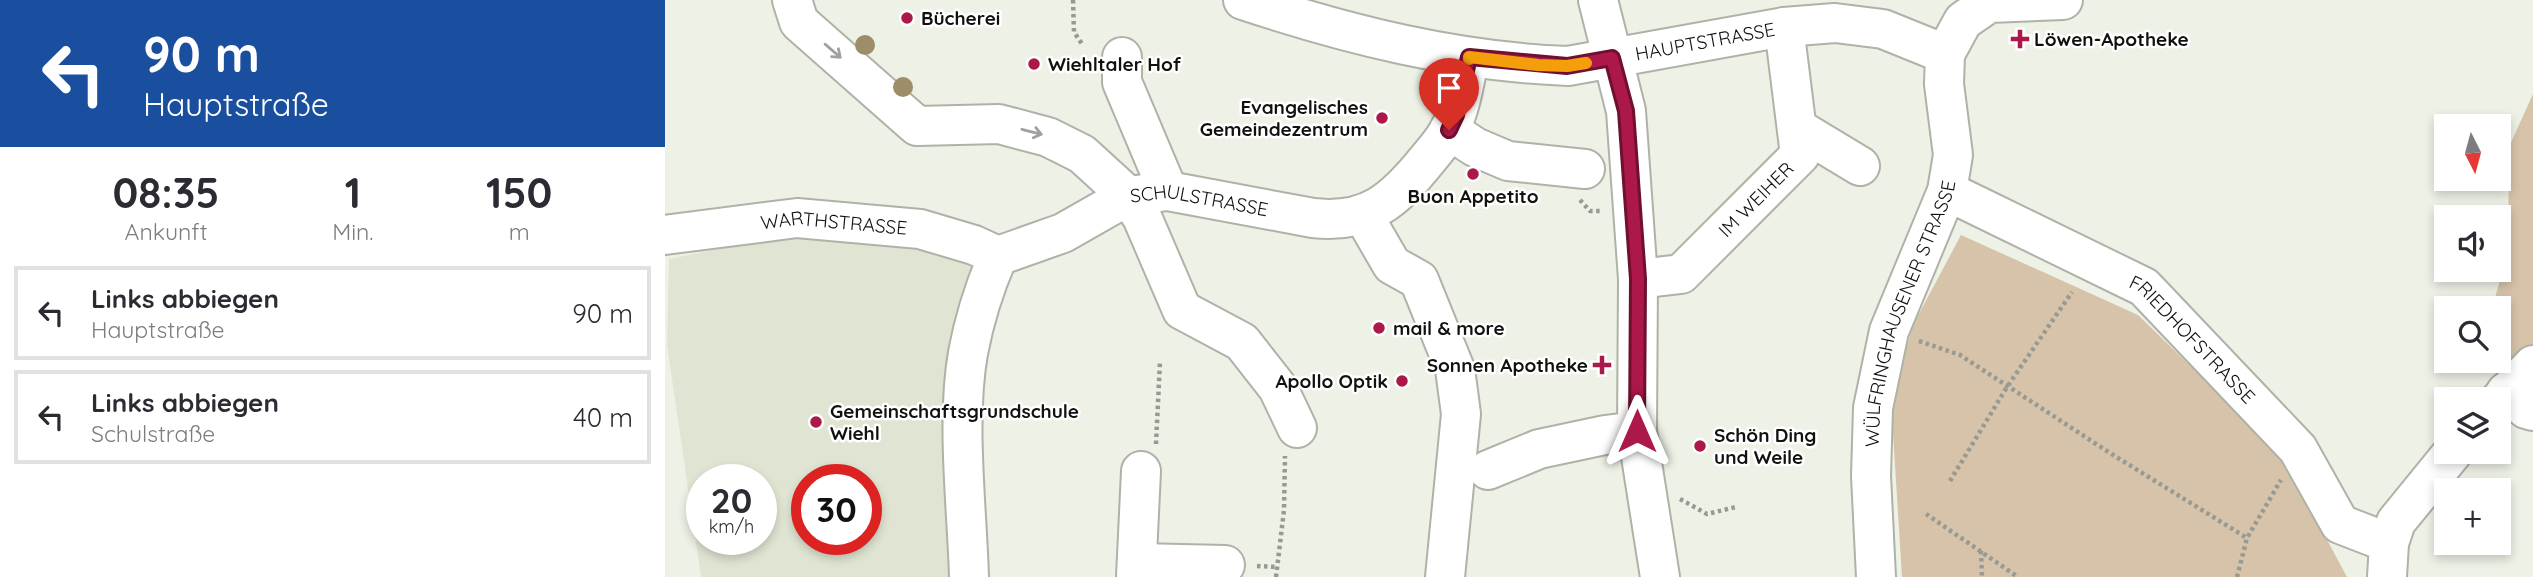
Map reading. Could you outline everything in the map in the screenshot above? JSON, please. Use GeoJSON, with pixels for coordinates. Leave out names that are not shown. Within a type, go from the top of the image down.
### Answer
{"type":"FeatureCollection","features":[{"type":"Feature","properties":{"kind":"street"},"geometry":{"type":"LineString","coordinates":[[792,0],[799,22],[917,126],[999,124],[1048,136],[1082,154],[1128,196],[1142,217],[1182,310],[1243,342],[1278,388],[1297,428]]}},
{"type":"Feature","properties":{"kind":"street","name":"HAUPTSTRASSE"},"geometry":{"type":"LineString","coordinates":[[1243,0],[1330,28],[1387,42],[1469,57],[1567,66],[1784,27],[1835,23],[1882,29],[1945,54]]}},
{"type":"Feature","properties":{"kind":"street"},"geometry":{"type":"LineString","coordinates":[[1598,0],[1626,111],[1638,279],[1637,431],[1660,577]]}},
{"type":"Feature","properties":{"kind":"street"},"geometry":{"type":"LineString","coordinates":[[1945,54],[1963,21],[1989,3],[2063,0]]}},
{"type":"Feature","properties":{"kind":"street","name":"IM WEIHER"},"geometry":{"type":"LineString","coordinates":[[1638,279],[1681,274],[1800,155],[1784,27]]}},
{"type":"Feature","properties":{"kind":"street","name":"WÜLFRINGHAUSENER STRASSE"},"geometry":{"type":"LineString","coordinates":[[1876,577],[1871,476],[1873,408],[1889,331],[1947,191],[1952,155],[1944,84],[1945,54]]}},
{"type":"Feature","properties":{"kind":"street"},"geometry":{"type":"LineString","coordinates":[[1122,57],[1122,82],[1168,191]]}},
{"type":"Feature","properties":{"kind":"street","name":"SCHULSTRASSE"},"geometry":{"type":"LineString","coordinates":[[998,256],[1063,233],[1128,196],[1168,191],[1313,218],[1337,220],[1363,215],[1389,202],[1419,170],[1449,130],[1456,115],[1469,57]]}},
{"type":"Feature","properties":{"kind":"street"},"geometry":{"type":"LineString","coordinates":[[1797,128],[1860,166]]}},
{"type":"Feature","properties":{"kind":"street"},"geometry":{"type":"LineString","coordinates":[[1449,130],[1475,147],[1508,161],[1585,169]]}},
{"type":"Feature","properties":{"kind":"street","name":"FRIEDHOFSTRASSE"},"geometry":{"type":"LineString","coordinates":[[1947,191],[2144,287],[2298,449],[2340,524],[2388,560],[2396,522],[2443,464]]}},
{"type":"Feature","properties":{"kind":"street"},"geometry":{"type":"LineString","coordinates":[[1363,215],[1392,265],[1419,280],[1455,369],[1461,414],[1445,577]]}},
{"type":"Feature","properties":{"kind":"street","name":"WARTHSTRASSE"},"geometry":{"type":"LineString","coordinates":[[665,235],[797,218],[920,229],[974,244],[998,256]]}},
{"type":"Feature","properties":{"kind":"street"},"geometry":{"type":"LineString","coordinates":[[969,577],[964,446],[965,384],[968,352],[989,276],[998,256]]}},
{"type":"Feature","properties":{"kind":"street"},"geometry":{"type":"LineString","coordinates":[[2513,401],[2533,365]]}},
{"type":"Feature","properties":{"kind":"street"},"geometry":{"type":"LineString","coordinates":[[1488,470],[1539,449],[1637,431]]}},
{"type":"Feature","properties":{"kind":"street"},"geometry":{"type":"LineString","coordinates":[[1141,471],[1137,570],[1225,565]]}},
{"type":"Feature","properties":{"kind":"path"},"geometry":{"type":"LineString","coordinates":[[1073,0],[1074,32],[1082,44]]}},
{"type":"Feature","properties":{"kind":"path"},"geometry":{"type":"LineString","coordinates":[[1590,211],[1597,212]]}},
{"type":"Feature","properties":{"kind":"path"},"geometry":{"type":"LineString","coordinates":[[1950,481],[2007,387],[2072,292]]}},
{"type":"Feature","properties":{"kind":"path"},"geometry":{"type":"LineString","coordinates":[[1889,331],[1960,355],[2248,538]]}},
{"type":"Feature","properties":{"kind":"path"},"geometry":{"type":"LineString","coordinates":[[1141,471],[1156,453],[1160,360]]}},
{"type":"Feature","properties":{"kind":"path"},"geometry":{"type":"LineString","coordinates":[[1276,577],[1285,454],[1297,428]]}},
{"type":"Feature","properties":{"kind":"path"},"geometry":{"type":"LineString","coordinates":[[2237,577],[2248,538],[2298,449]]}},
{"type":"Feature","properties":{"kind":"path"},"geometry":{"type":"LineString","coordinates":[[1646,487],[1673,496],[1707,514],[1736,507]]}},
{"type":"Feature","properties":{"kind":"path"},"geometry":{"type":"LineString","coordinates":[[1926,514],[2018,577]]}},
{"type":"Feature","properties":{"kind":"path"},"geometry":{"type":"LineString","coordinates":[[1981,550],[1982,577]]}},
{"type":"Feature","properties":{"kind":"shaded area"},"geometry":{"type":"Polygon","coordinates":[[[2533,94],[2533,392],[2502,382],[2496,373],[2511,373],[2511,296],[2495,296],[2500,282],[2511,282],[2511,205],[2508,205],[2511,143],[2533,94]]]}},
{"type":"Feature","properties":{"kind":"shaded area","name":"Gemeinschaftsgrundschule Wiehl"},"geometry":{"type":"Polygon","coordinates":[[[795,233],[933,249],[971,265],[977,290],[956,577],[701,577],[698,555],[777,555],[777,464],[686,464],[686,475],[667,345],[669,259],[795,233]]]}},
{"type":"Feature","properties":{"kind":"shaded area"},"geometry":{"type":"Polygon","coordinates":[[[1961,235],[2138,315],[2281,454],[2347,577],[1902,577],[1891,401],[1913,325],[1961,235]]]}},
{"type":"Feature","properties":{"kind":"slow traffic"},"geometry":{"type":"LineString","coordinates":[[1469,59],[1567,66],[1586,63]]}},
{"type":"Feature","properties":{"kind":"place","name":"Bücherei"},"geometry":{"type":"Point","coordinates":[907,18]}},
{"type":"Feature","properties":{"kind":"place","name":"Löwen-Apotheke"},"geometry":{"type":"Point","coordinates":[2020,39]}},
{"type":"Feature","properties":{"kind":"place","name":"Wiehltaler Hof"},"geometry":{"type":"Point","coordinates":[1034,64]}},
{"type":"Feature","properties":{"kind":"place","name":"Evangelisches Gemeindezentrum"},"geometry":{"type":"Point","coordinates":[1382,118]}},
{"type":"Feature","properties":{"kind":"place","name":"Buon Appetito"},"geometry":{"type":"Point","coordinates":[1473,174]}},
{"type":"Feature","properties":{"kind":"place","name":"mail & more"},"geometry":{"type":"Point","coordinates":[1379,328]}},
{"type":"Feature","properties":{"kind":"place","name":"Sonnen Apotheke"},"geometry":{"type":"Point","coordinates":[1602,365]}},
{"type":"Feature","properties":{"kind":"place","name":"Apollo Optik"},"geometry":{"type":"Point","coordinates":[1402,381]}},
{"type":"Feature","properties":{"kind":"place","name":"Gemeinschaftsgrundschule Wiehl"},"geometry":{"type":"Point","coordinates":[816,422]}},
{"type":"Feature","properties":{"kind":"place","name":"Schön Ding und Weile"},"geometry":{"type":"Point","coordinates":[1700,446]}},
{"type":"Feature","properties":{"kind":"route"},"geometry":{"type":"LineString","coordinates":[[1449,130],[1456,115],[1469,57],[1567,66],[1612,58],[1626,111],[1638,279],[1637,431]]}}]}
